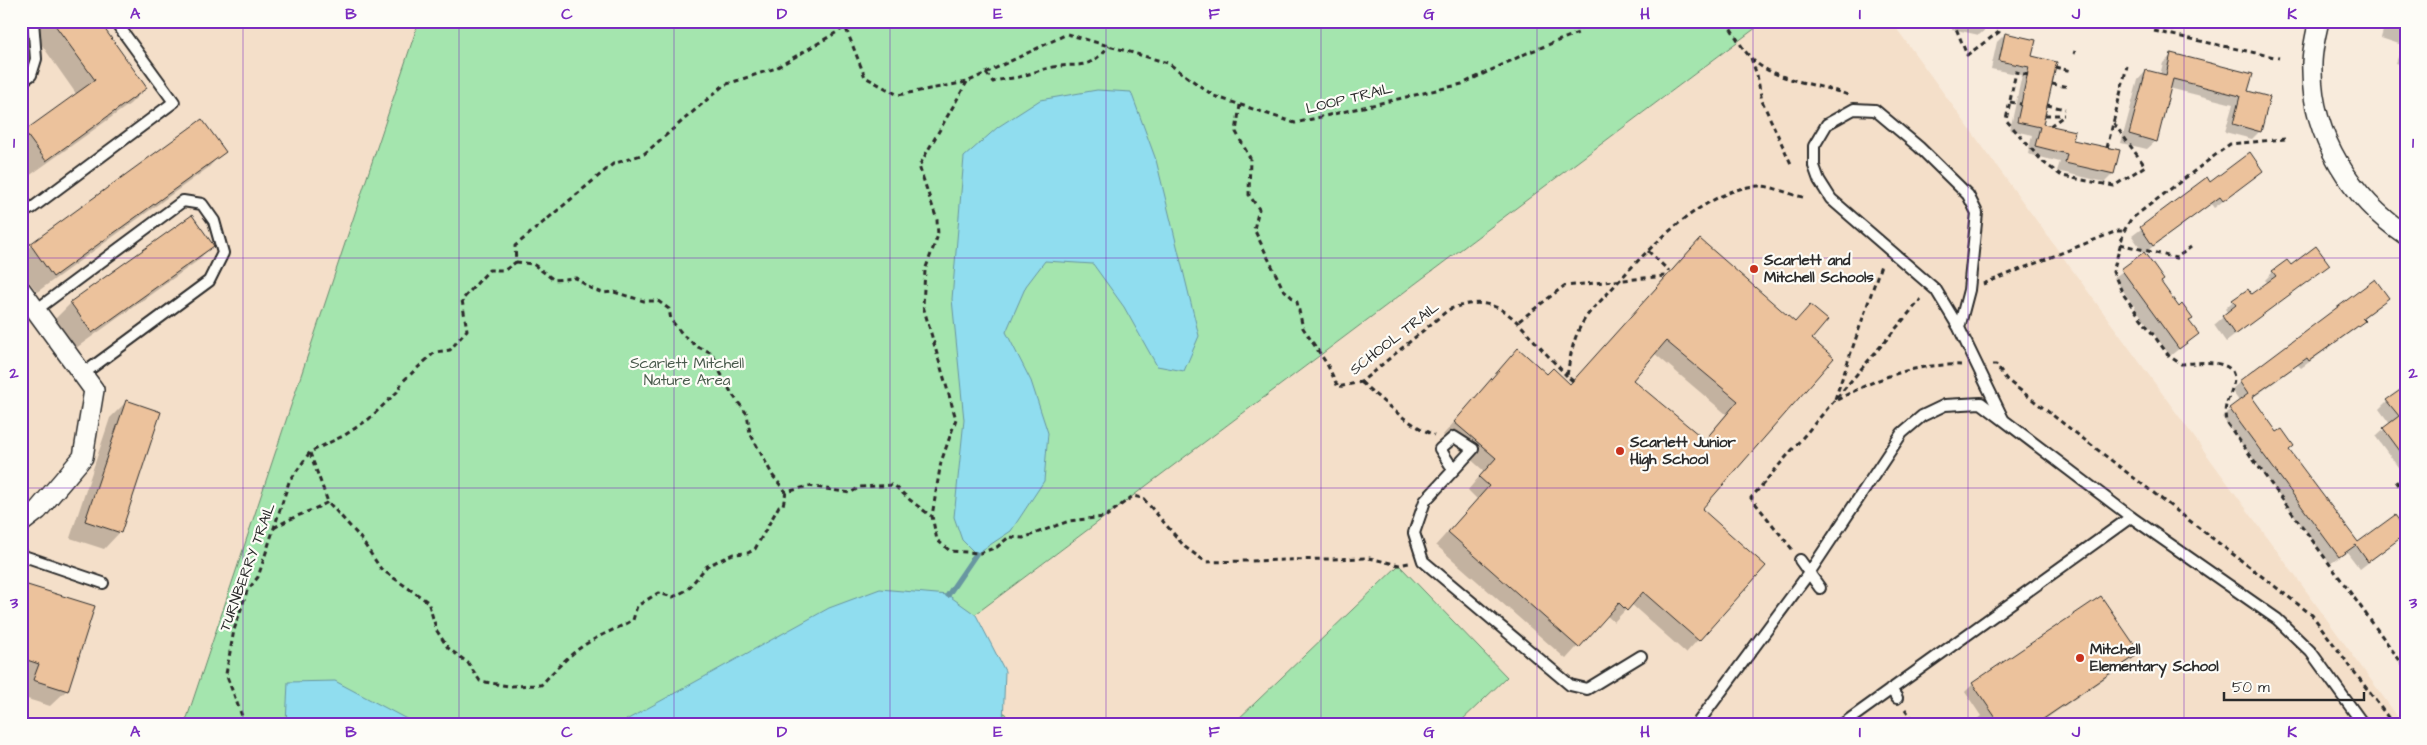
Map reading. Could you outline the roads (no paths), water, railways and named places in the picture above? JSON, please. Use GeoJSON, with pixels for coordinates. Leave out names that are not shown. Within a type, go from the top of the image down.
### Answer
{"type":"FeatureCollection","features":[{"type":"Feature","properties":{"kind":"street"},"geometry":{"type":"LineString","coordinates":[[2319,21],[2312,70],[2314,98],[2324,136],[2340,167],[2369,204],[2406,235]]}},
{"type":"Feature","properties":{"kind":"street"},"geometry":{"type":"LineString","coordinates":[[21,290],[94,390],[83,457],[38,510],[21,522]]}},
{"type":"Feature","properties":{"kind":"lane"},"geometry":{"type":"LineString","coordinates":[[21,82],[31,76],[36,59],[33,21]]}},
{"type":"Feature","properties":{"kind":"lane"},"geometry":{"type":"LineString","coordinates":[[21,213],[32,208],[174,102],[115,21]]}},
{"type":"Feature","properties":{"kind":"lane"},"geometry":{"type":"LineString","coordinates":[[1959,328],[1969,290],[1976,213],[1968,195],[1919,147],[1875,110],[1854,109],[1827,124],[1814,146],[1814,166],[1819,180],[1832,199],[1936,290],[1959,328],[2005,422]]}},
{"type":"Feature","properties":{"kind":"lane"},"geometry":{"type":"LineString","coordinates":[[36,310],[183,201],[202,204],[214,221],[223,253],[209,281],[83,374]]}},
{"type":"Feature","properties":{"kind":"lane"},"geometry":{"type":"LineString","coordinates":[[1697,724],[1809,573],[1902,433],[1922,416],[1945,404],[1981,403],[2131,517],[2277,618],[2311,652],[2363,724]]}},
{"type":"Feature","properties":{"kind":"lane"},"geometry":{"type":"LineString","coordinates":[[1453,469],[1440,449],[1454,437],[1473,449],[1425,501],[1414,533],[1423,561],[1570,685],[1587,689],[1641,656]]}},
{"type":"Feature","properties":{"kind":"lane"},"geometry":{"type":"LineString","coordinates":[[1843,724],[1894,694],[2131,517]]}},
{"type":"Feature","properties":{"kind":"lane"},"geometry":{"type":"LineString","coordinates":[[21,555],[104,583]]}},
{"type":"Feature","properties":{"kind":"lane"},"geometry":{"type":"LineString","coordinates":[[1800,560],[1820,588]]}},
{"type":"Feature","properties":{"kind":"water"},"geometry":{"type":"Polygon","coordinates":[[[1097,90],[1131,92],[1156,160],[1199,336],[1184,371],[1157,366],[1124,307],[1093,264],[1045,261],[1026,286],[1006,332],[1031,381],[1048,433],[1044,481],[1011,531],[976,554],[962,540],[954,517],[964,420],[952,299],[964,157],[998,127],[1040,100],[1097,90]]]}},
{"type":"Feature","properties":{"kind":"water"},"geometry":{"type":"Polygon","coordinates":[[[880,589],[948,595],[976,615],[1005,671],[1003,724],[619,724],[829,608],[880,589]]]}},
{"type":"Feature","properties":{"kind":"water"},"geometry":{"type":"Polygon","coordinates":[[[335,681],[416,724],[286,724],[288,682],[335,681]]]}},
{"type":"Feature","properties":{"kind":"waterway"},"geometry":{"type":"LineString","coordinates":[[948,595],[976,554]]}},
{"type":"Feature","properties":{"kind":"place","name":"Scarlett and Mitchell Schools"},"geometry":{"type":"Point","coordinates":[1754,269]}},
{"type":"Feature","properties":{"kind":"place","name":"Scarlett Junior High School"},"geometry":{"type":"Point","coordinates":[1620,451]}},
{"type":"Feature","properties":{"kind":"place","name":"Mitchell Elementary School"},"geometry":{"type":"Point","coordinates":[2080,658]}},
{"type":"Feature","properties":{"kind":"park label","name":"Scarlett Mitchell Nature Area"},"geometry":{"type":"Point","coordinates":[687,372]}}]}
